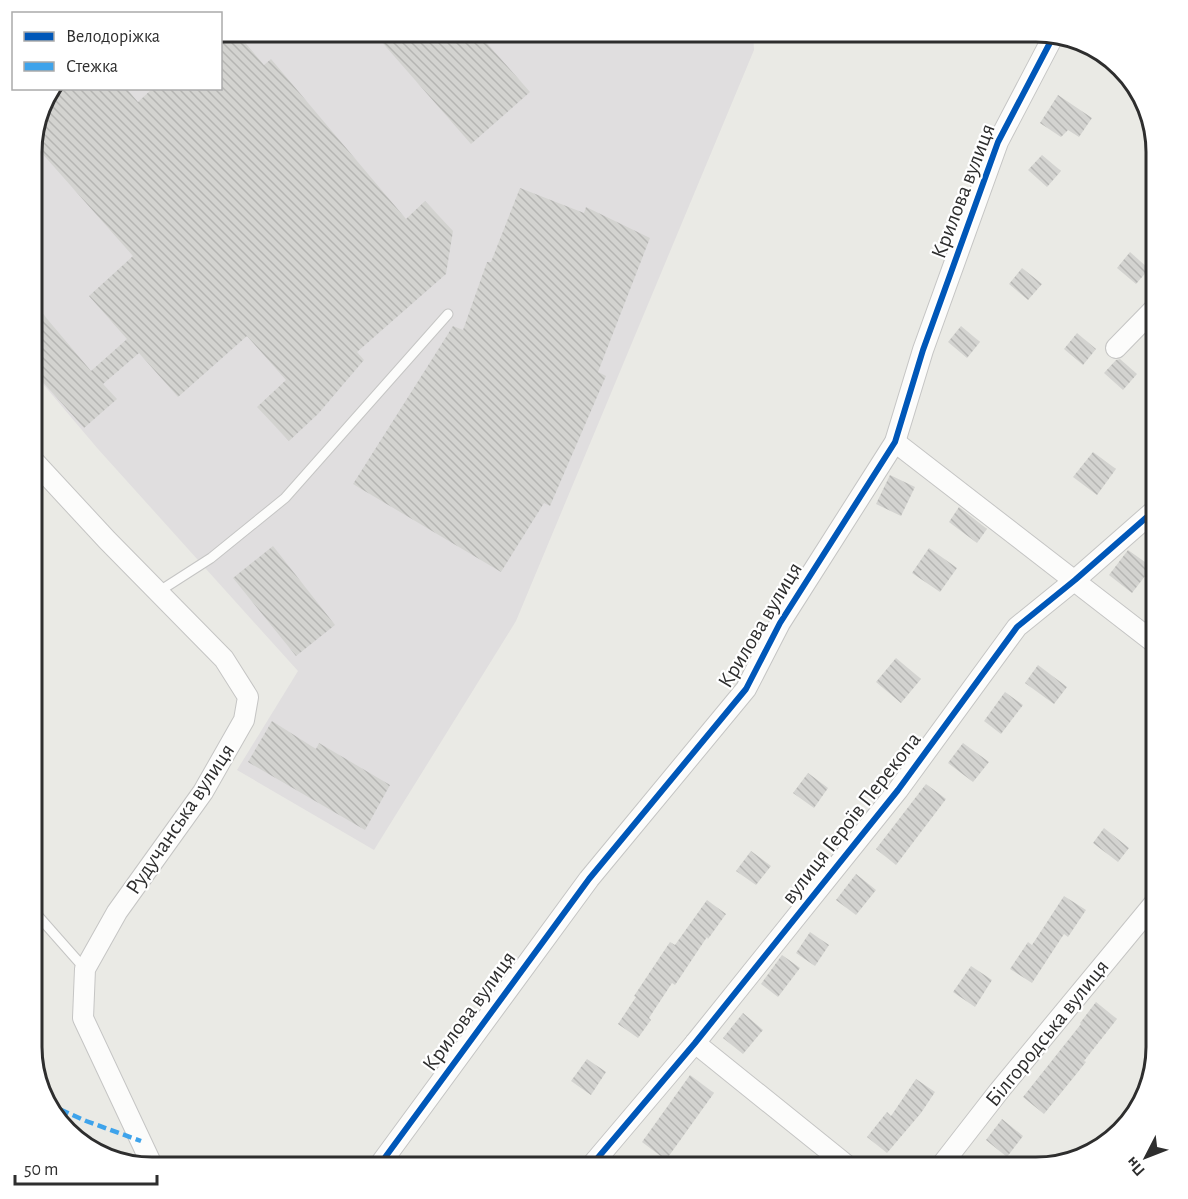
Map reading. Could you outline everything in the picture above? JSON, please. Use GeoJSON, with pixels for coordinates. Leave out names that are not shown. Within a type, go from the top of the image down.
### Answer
{"type":"FeatureCollection","features":[{"type":"Feature","properties":{"kind":"street","name":"Крилова вулиця"},"geometry":{"type":"LineString","coordinates":[[385,1157],[589,879],[747,689],[780,623],[896,442],[923,350],[998,142],[1050,43]]}},
{"type":"Feature","properties":{"kind":"street"},"geometry":{"type":"LineString","coordinates":[[1116,348],[1146,317]]}},
{"type":"Feature","properties":{"kind":"street"},"geometry":{"type":"LineString","coordinates":[[896,442],[1146,636]]}},
{"type":"Feature","properties":{"kind":"street","name":"Рудучанська вулиця"},"geometry":{"type":"LineString","coordinates":[[42,470],[224,659],[249,697],[244,720],[203,792],[117,912],[85,969],[83,1018],[148,1157]]}},
{"type":"Feature","properties":{"kind":"street","name":"вулиця Героїв Перекопа"},"geometry":{"type":"LineString","coordinates":[[598,1157],[695,1043],[898,790],[1017,627],[1146,518]]}},
{"type":"Feature","properties":{"kind":"street","name":"Білгородська вулиця"},"geometry":{"type":"LineString","coordinates":[[948,1157],[999,1091],[1146,913]]}},
{"type":"Feature","properties":{"kind":"street"},"geometry":{"type":"LineString","coordinates":[[695,1043],[837,1157]]}},
{"type":"Feature","properties":{"kind":"lane"},"geometry":{"type":"LineString","coordinates":[[158,592],[211,558],[285,498],[448,314]]}},
{"type":"Feature","properties":{"kind":"lane"},"geometry":{"type":"LineString","coordinates":[[42,920],[85,969]]}},
{"type":"Feature","properties":{"kind":"shaded area"},"geometry":{"type":"Polygon","coordinates":[[[222,42],[754,42],[754,50],[516,621],[374,850],[237,770],[298,671],[98,449],[42,383],[42,145],[50,110],[62,90],[222,90],[222,42]]]}},
{"type":"Feature","properties":{"kind":"building"},"geometry":{"type":"Polygon","coordinates":[[[222,42],[244,42],[264,65],[271,59],[406,219],[425,201],[453,231],[446,274],[357,352],[364,360],[318,414],[289,441],[257,407],[286,380],[247,336],[178,397],[139,353],[103,384],[117,399],[84,428],[42,381],[42,313],[91,371],[127,339],[89,296],[133,256],[42,153],[44,131],[50,110],[62,90],[128,90],[138,102],[151,90],[222,90],[222,42]]]}},
{"type":"Feature","properties":{"kind":"building"},"geometry":{"type":"Polygon","coordinates":[[[382,42],[486,42],[530,92],[471,144],[382,42]]]}},
{"type":"Feature","properties":{"kind":"building"},"geometry":{"type":"Polygon","coordinates":[[[1058,95],[1092,118],[1079,137],[1068,130],[1061,137],[1040,123],[1058,95]]]}},
{"type":"Feature","properties":{"kind":"building"},"geometry":{"type":"Polygon","coordinates":[[[1042,155],[1061,171],[1047,187],[1028,170],[1042,155]]]}},
{"type":"Feature","properties":{"kind":"building"},"geometry":{"type":"Polygon","coordinates":[[[520,188],[584,213],[586,207],[650,238],[598,372],[606,376],[550,506],[544,503],[501,572],[353,484],[453,326],[463,330],[487,262],[491,262],[520,188]]]}},
{"type":"Feature","properties":{"kind":"building"},"geometry":{"type":"Polygon","coordinates":[[[1130,252],[1146,266],[1146,272],[1136,284],[1117,268],[1130,252]]]}},
{"type":"Feature","properties":{"kind":"building"},"geometry":{"type":"Polygon","coordinates":[[[1022,268],[1042,284],[1028,300],[1009,284],[1022,268]]]}},
{"type":"Feature","properties":{"kind":"building"},"geometry":{"type":"Polygon","coordinates":[[[961,326],[980,342],[967,358],[948,342],[961,326]]]}},
{"type":"Feature","properties":{"kind":"building"},"geometry":{"type":"Polygon","coordinates":[[[1077,333],[1096,349],[1083,365],[1064,349],[1077,333]]]}},
{"type":"Feature","properties":{"kind":"building"},"geometry":{"type":"Polygon","coordinates":[[[1120,359],[1137,374],[1123,390],[1104,373],[1116,360],[1120,359]]]}},
{"type":"Feature","properties":{"kind":"building"},"geometry":{"type":"Polygon","coordinates":[[[1093,452],[1116,469],[1097,495],[1073,477],[1093,452]]]}},
{"type":"Feature","properties":{"kind":"building"},"geometry":{"type":"Polygon","coordinates":[[[890,475],[915,487],[901,516],[876,504],[890,475]]]}},
{"type":"Feature","properties":{"kind":"building"},"geometry":{"type":"Polygon","coordinates":[[[959,507],[987,529],[977,543],[949,522],[959,507]]]}},
{"type":"Feature","properties":{"kind":"building"},"geometry":{"type":"Polygon","coordinates":[[[273,546],[335,625],[296,656],[233,578],[273,546]]]}},
{"type":"Feature","properties":{"kind":"building"},"geometry":{"type":"Polygon","coordinates":[[[929,548],[957,568],[940,592],[912,573],[929,548]]]}},
{"type":"Feature","properties":{"kind":"building"},"geometry":{"type":"Polygon","coordinates":[[[1128,550],[1146,563],[1146,575],[1132,593],[1109,575],[1128,550]]]}},
{"type":"Feature","properties":{"kind":"building"},"geometry":{"type":"Polygon","coordinates":[[[896,658],[921,679],[901,703],[876,682],[896,658]]]}},
{"type":"Feature","properties":{"kind":"building"},"geometry":{"type":"Polygon","coordinates":[[[1038,665],[1067,687],[1054,704],[1025,683],[1038,665]]]}},
{"type":"Feature","properties":{"kind":"building"},"geometry":{"type":"Polygon","coordinates":[[[1005,692],[1023,705],[1001,734],[984,721],[1005,692]]]}},
{"type":"Feature","properties":{"kind":"building"},"geometry":{"type":"Polygon","coordinates":[[[272,721],[316,749],[319,743],[390,785],[365,830],[248,762],[272,721]]]}},
{"type":"Feature","properties":{"kind":"building"},"geometry":{"type":"Polygon","coordinates":[[[963,743],[989,762],[973,782],[948,763],[963,743]]]}},
{"type":"Feature","properties":{"kind":"building"},"geometry":{"type":"Polygon","coordinates":[[[808,773],[828,788],[814,808],[793,793],[808,773]]]}},
{"type":"Feature","properties":{"kind":"building"},"geometry":{"type":"Polygon","coordinates":[[[926,784],[946,799],[896,865],[876,849],[926,784]]]}},
{"type":"Feature","properties":{"kind":"building"},"geometry":{"type":"Polygon","coordinates":[[[1104,828],[1129,848],[1118,862],[1093,843],[1104,828]]]}},
{"type":"Feature","properties":{"kind":"building"},"geometry":{"type":"Polygon","coordinates":[[[751,851],[771,866],[756,885],[736,871],[751,851]]]}},
{"type":"Feature","properties":{"kind":"building"},"geometry":{"type":"Polygon","coordinates":[[[856,874],[876,890],[856,915],[836,900],[856,874]]]}},
{"type":"Feature","properties":{"kind":"building"},"geometry":{"type":"Polygon","coordinates":[[[1064,896],[1086,910],[1068,937],[1064,934],[1032,983],[1010,969],[1028,942],[1032,945],[1064,896]]]}},
{"type":"Feature","properties":{"kind":"building"},"geometry":{"type":"Polygon","coordinates":[[[707,900],[726,914],[708,939],[707,937],[675,985],[672,983],[638,1038],[618,1024],[670,942],[675,945],[707,900]]]}},
{"type":"Feature","properties":{"kind":"building"},"geometry":{"type":"Polygon","coordinates":[[[810,932],[829,945],[815,966],[796,953],[810,932]]]}},
{"type":"Feature","properties":{"kind":"building"},"geometry":{"type":"Polygon","coordinates":[[[782,955],[800,968],[778,997],[761,984],[782,955]]]}},
{"type":"Feature","properties":{"kind":"building"},"geometry":{"type":"Polygon","coordinates":[[[971,966],[992,980],[975,1007],[953,992],[971,966]]]}},
{"type":"Feature","properties":{"kind":"building"},"geometry":{"type":"Polygon","coordinates":[[[1096,1002],[1117,1019],[1044,1114],[1023,1097],[1096,1002]]]}},
{"type":"Feature","properties":{"kind":"building"},"geometry":{"type":"Polygon","coordinates":[[[743,1013],[763,1030],[743,1054],[723,1038],[743,1013]]]}},
{"type":"Feature","properties":{"kind":"building"},"geometry":{"type":"Polygon","coordinates":[[[587,1059],[606,1072],[591,1095],[571,1081],[587,1059]]]}},
{"type":"Feature","properties":{"kind":"building"},"geometry":{"type":"Polygon","coordinates":[[[690,1075],[714,1093],[668,1157],[662,1157],[642,1142],[690,1075]]]}},
{"type":"Feature","properties":{"kind":"building"},"geometry":{"type":"Polygon","coordinates":[[[916,1079],[935,1092],[921,1113],[887,1153],[867,1137],[887,1112],[891,1116],[916,1079]]]}},
{"type":"Feature","properties":{"kind":"building"},"geometry":{"type":"Polygon","coordinates":[[[1002,1119],[1023,1136],[1007,1157],[986,1140],[1002,1119]]]}},
{"type":"Feature","properties":{"kind":"marked path"},"geometry":{"type":"LineString","coordinates":[[63,1111],[141,1141]]}},
{"type":"Feature","properties":{"kind":"cycle path"},"geometry":{"type":"LineString","coordinates":[[385,1157],[589,879],[746,689],[780,623],[895,442],[923,350],[998,142],[1050,43]]}},
{"type":"Feature","properties":{"kind":"cycle path"},"geometry":{"type":"LineString","coordinates":[[598,1157],[695,1043],[898,790],[1017,627],[1146,518]]}}]}
